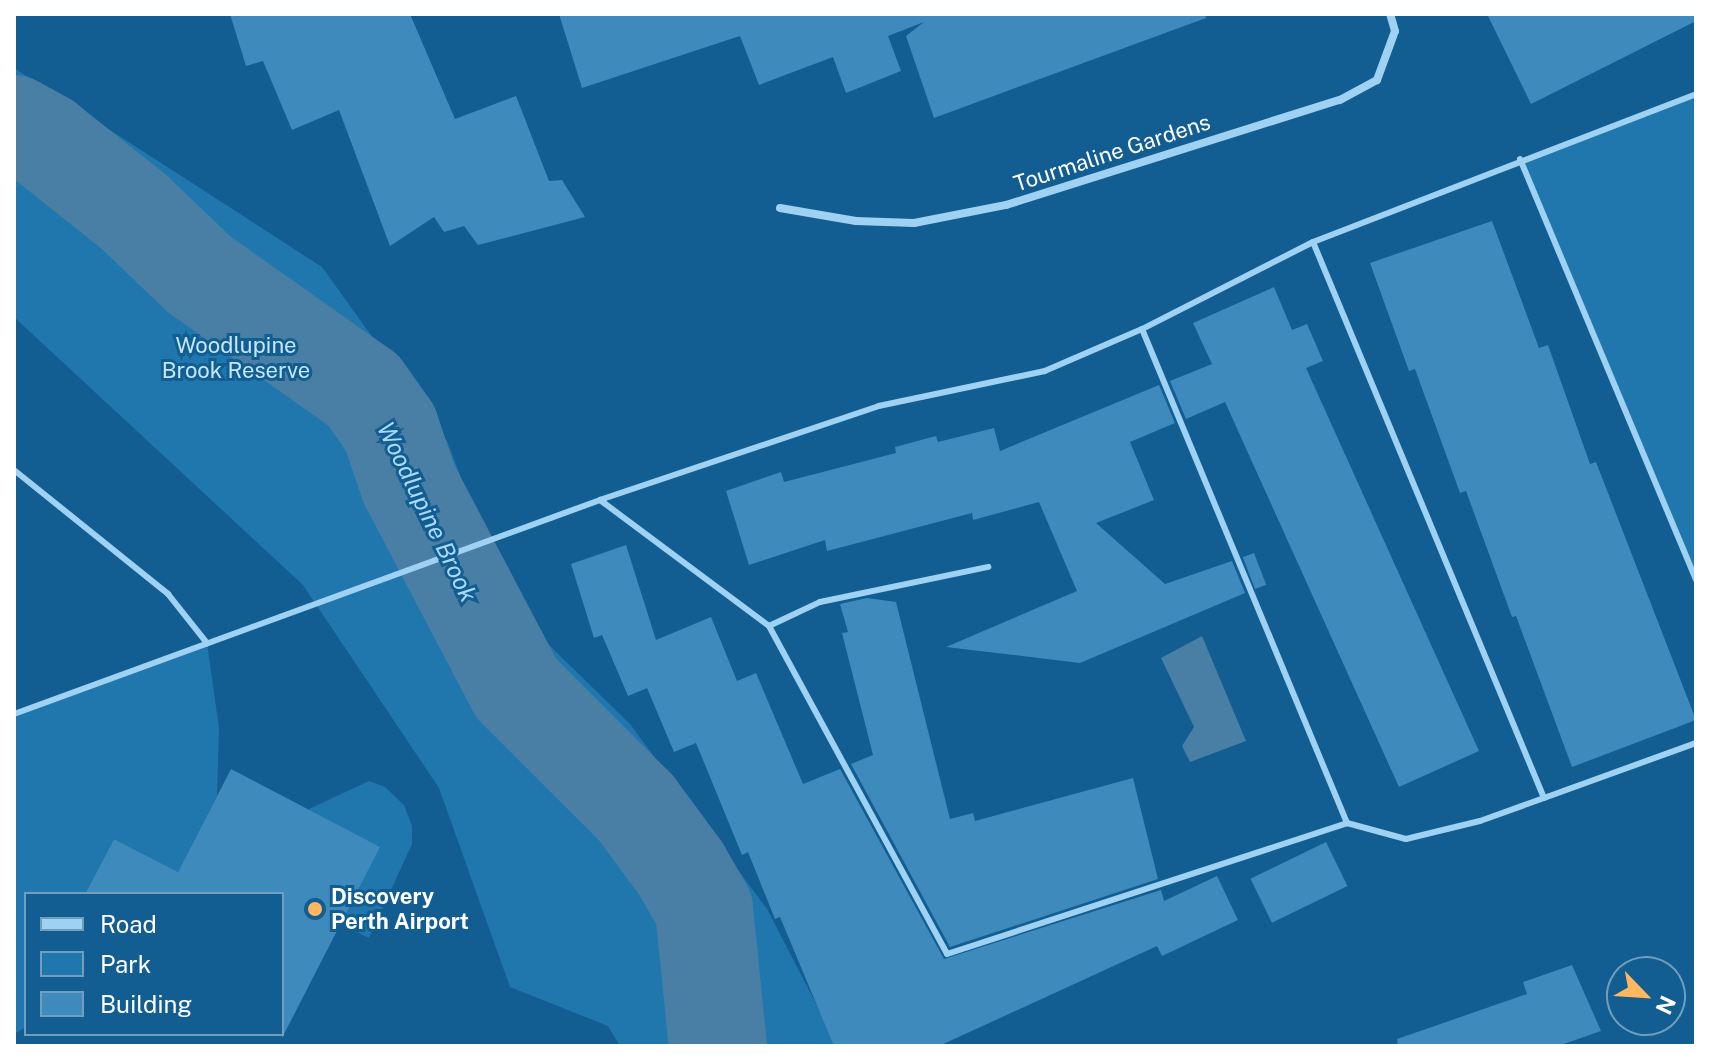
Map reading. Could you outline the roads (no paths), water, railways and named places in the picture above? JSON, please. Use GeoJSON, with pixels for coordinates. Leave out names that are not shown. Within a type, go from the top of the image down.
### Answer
{"type":"FeatureCollection","features":[{"type":"Feature","properties":{"kind":"street","name":"Tourmaline Gardens"},"geometry":{"type":"LineString","coordinates":[[780,208],[856,221],[914,223],[1006,205],[1340,100],[1377,80],[1395,31],[1390,14]]}},
{"type":"Feature","properties":{"kind":"lane"},"geometry":{"type":"LineString","coordinates":[[14,714],[600,500],[879,406],[1045,371],[1142,329],[1313,242],[1520,159],[1696,94]]}},
{"type":"Feature","properties":{"kind":"lane"},"geometry":{"type":"LineString","coordinates":[[1520,159],[1696,580]]}},
{"type":"Feature","properties":{"kind":"lane"},"geometry":{"type":"LineString","coordinates":[[1313,242],[1544,798]]}},
{"type":"Feature","properties":{"kind":"lane"},"geometry":{"type":"LineString","coordinates":[[1142,329],[1347,823]]}},
{"type":"Feature","properties":{"kind":"lane"},"geometry":{"type":"LineString","coordinates":[[14,470],[168,594],[207,643]]}},
{"type":"Feature","properties":{"kind":"lane"},"geometry":{"type":"LineString","coordinates":[[600,500],[769,626],[947,954],[1347,823],[1406,839],[1480,821],[1696,743]]}},
{"type":"Feature","properties":{"kind":"lane"},"geometry":{"type":"LineString","coordinates":[[769,626],[820,602],[988,567]]}},
{"type":"Feature","properties":{"kind":"waterway","name":"Woodlupine Brook"},"geometry":{"type":"LineString","coordinates":[[14,124],[46,142],[134,212],[200,275],[363,390],[390,428],[409,484],[516,688],[636,808],[681,869],[704,909],[718,1046]]}},
{"type":"Feature","properties":{"kind":"place","name":"Discovery Perth Airport"},"geometry":{"type":"Point","coordinates":[315,909]}},
{"type":"Feature","properties":{"kind":"park label","name":"Woodlupine Brook Reserve"},"geometry":{"type":"Point","coordinates":[236,358]}}]}
